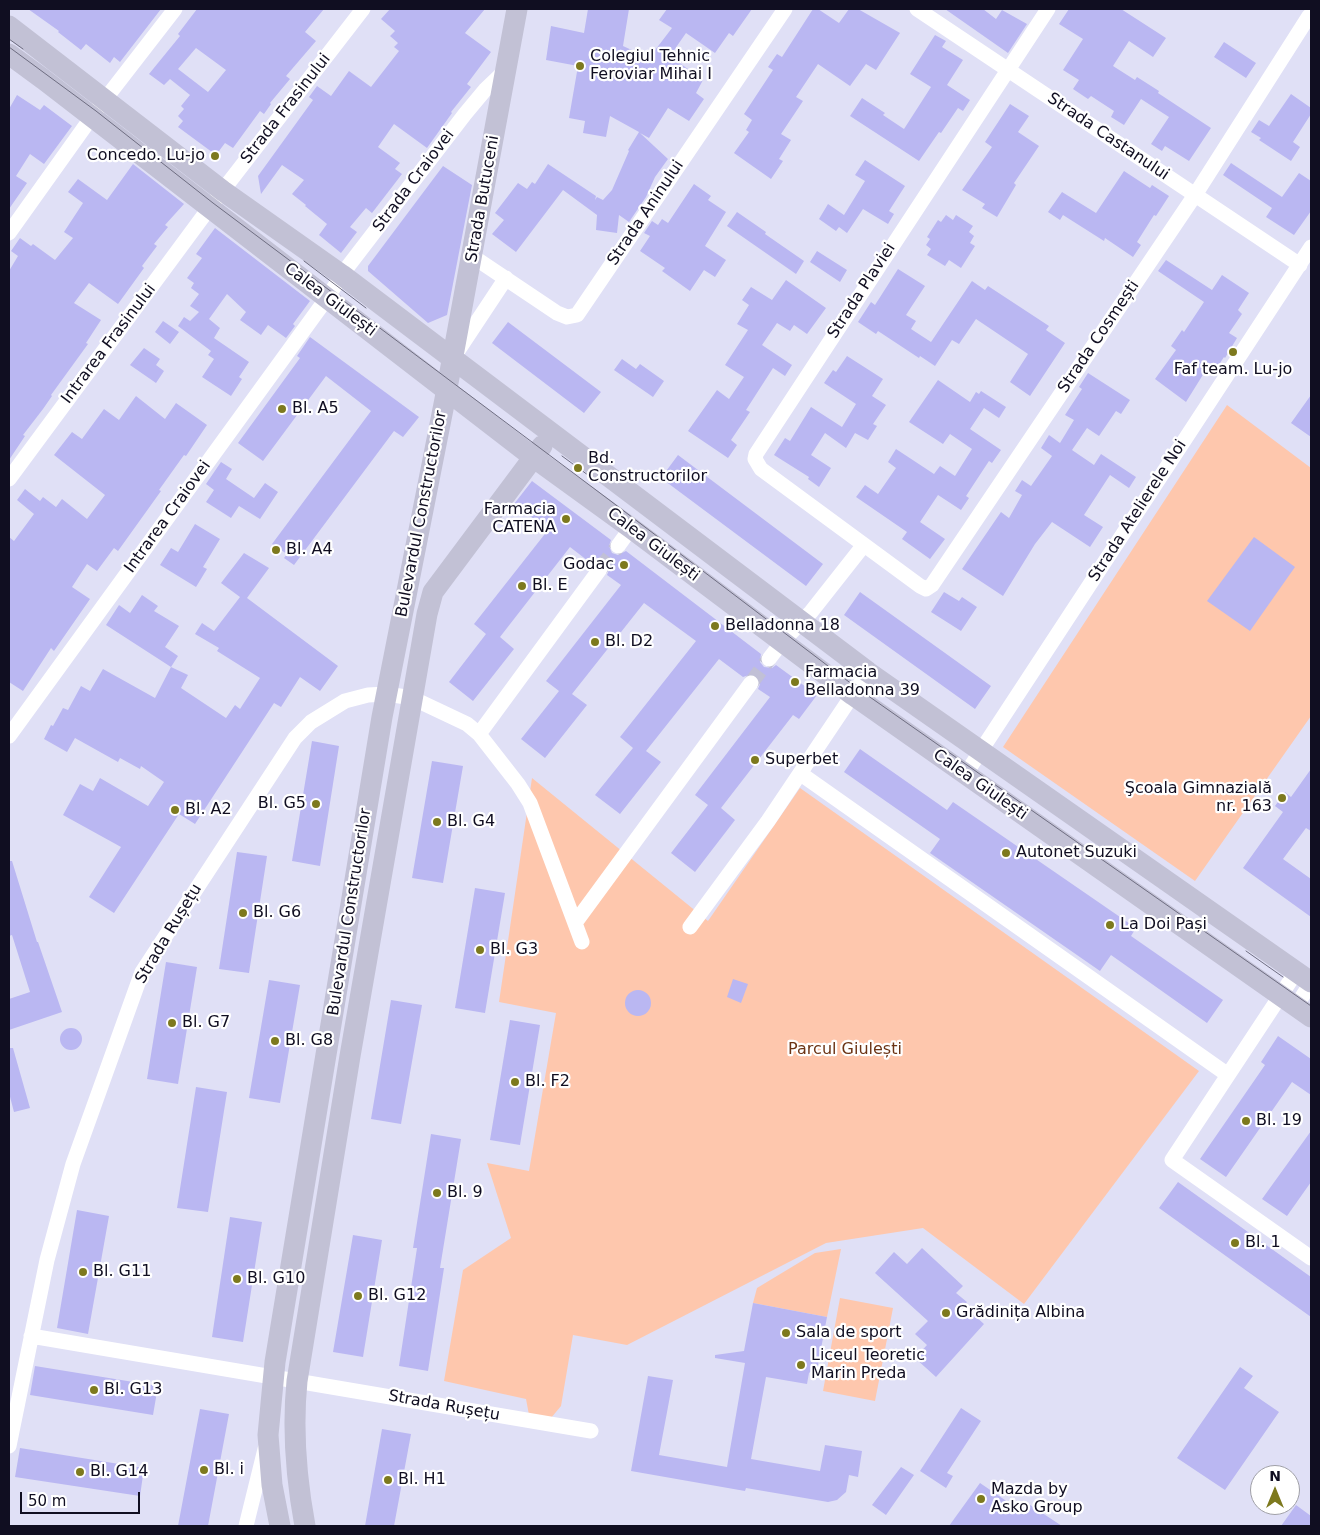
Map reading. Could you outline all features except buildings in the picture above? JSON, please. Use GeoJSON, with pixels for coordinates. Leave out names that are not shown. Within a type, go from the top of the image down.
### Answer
{"type":"FeatureCollection","features":[{"type":"Feature","properties":{"kind":"main road","name":"Strada Butuceni"},"geometry":{"type":"LineString","coordinates":[[446,390],[517,9]]}},
{"type":"Feature","properties":{"kind":"main road","name":"Calea Giulești"},"geometry":{"type":"LineString","coordinates":[[9,26],[223,191],[342,275],[868,672],[1304,977]]}},
{"type":"Feature","properties":{"kind":"main road","name":"Calea Giulești"},"geometry":{"type":"LineString","coordinates":[[9,54],[534,457],[853,695],[1296,1006]]}},
{"type":"Feature","properties":{"kind":"main road","name":"Bulevardul Constructorilor"},"geometry":{"type":"LineString","coordinates":[[280,1526],[272,1485],[268,1436],[273,1377],[387,694],[446,390]]}},
{"type":"Feature","properties":{"kind":"main road","name":"Bulevardul Constructorilor"},"geometry":{"type":"LineString","coordinates":[[305,1526],[297,1484],[294,1436],[297,1381],[350,1056],[427,614],[433,592],[550,433]]}},
{"type":"Feature","properties":{"kind":"main road"},"geometry":{"type":"LineString","coordinates":[[408,588],[433,592]]}},
{"type":"Feature","properties":{"kind":"main road"},"geometry":{"type":"LineString","coordinates":[[326,1052],[350,1056]]}},
{"type":"Feature","properties":{"kind":"street"},"geometry":{"type":"LineString","coordinates":[[9,233],[105,99],[175,9]]}},
{"type":"Feature","properties":{"kind":"street","name":"Strada Frasinului"},"geometry":{"type":"LineString","coordinates":[[209,209],[363,9]]}},
{"type":"Feature","properties":{"kind":"street","name":"Strada Aninului"},"geometry":{"type":"LineString","coordinates":[[472,256],[556,313],[567,317],[577,315],[785,9]]}},
{"type":"Feature","properties":{"kind":"street","name":"Strada Castanului"},"geometry":{"type":"LineString","coordinates":[[917,9],[1300,265]]}},
{"type":"Feature","properties":{"kind":"street","name":"Strada Plaviei"},"geometry":{"type":"LineString","coordinates":[[863,546],[761,469],[756,459],[756,454],[1048,9]]}},
{"type":"Feature","properties":{"kind":"street","name":"Strada Cosmești"},"geometry":{"type":"LineString","coordinates":[[863,546],[920,586],[926,589],[932,585],[1195,195],[1307,15]]}},
{"type":"Feature","properties":{"kind":"street","name":"Strada Craiovei"},"geometry":{"type":"LineString","coordinates":[[327,298],[342,275],[465,114],[485,90],[507,69]]}},
{"type":"Feature","properties":{"kind":"street","name":"Intrarea Frasinului"},"geometry":{"type":"LineString","coordinates":[[9,479],[209,209]]}},
{"type":"Feature","properties":{"kind":"street","name":"Strada Atelierele Noi"},"geometry":{"type":"LineString","coordinates":[[965,775],[1311,247]]}},
{"type":"Feature","properties":{"kind":"street"},"geometry":{"type":"LineString","coordinates":[[452,359],[506,278]]}},
{"type":"Feature","properties":{"kind":"street","name":"Intrarea Craiovei"},"geometry":{"type":"LineString","coordinates":[[9,736],[327,298]]}},
{"type":"Feature","properties":{"kind":"street"},"geometry":{"type":"LineString","coordinates":[[618,546],[631,528]]}},
{"type":"Feature","properties":{"kind":"street"},"geometry":{"type":"LineString","coordinates":[[769,659],[800,621],[811,612],[863,546]]}},
{"type":"Feature","properties":{"kind":"street"},"geometry":{"type":"LineString","coordinates":[[479,734],[600,569]]}},
{"type":"Feature","properties":{"kind":"street"},"geometry":{"type":"LineString","coordinates":[[690,927],[801,774],[868,672]]}},
{"type":"Feature","properties":{"kind":"street"},"geometry":{"type":"LineString","coordinates":[[575,923],[751,683]]}},
{"type":"Feature","properties":{"kind":"street","name":"Strada Rușețu"},"geometry":{"type":"LineString","coordinates":[[9,1446],[47,1260],[73,1164],[142,972],[295,738],[311,722],[345,701],[368,695],[387,694],[412,698],[467,724],[479,734],[518,784],[530,803],[582,942]]}},
{"type":"Feature","properties":{"kind":"street"},"geometry":{"type":"LineString","coordinates":[[801,774],[1228,1075]]}},
{"type":"Feature","properties":{"kind":"street"},"geometry":{"type":"LineString","coordinates":[[1304,977],[1296,1006],[1228,1075],[1172,1160],[1311,1258]]}},
{"type":"Feature","properties":{"kind":"street"},"geometry":{"type":"LineString","coordinates":[[31,1336],[273,1377]]}},
{"type":"Feature","properties":{"kind":"street","name":"Strada Rușețu"},"geometry":{"type":"LineString","coordinates":[[273,1377],[591,1432]]}},
{"type":"Feature","properties":{"kind":"street"},"geometry":{"type":"LineString","coordinates":[[246,1526],[268,1436]]}},
{"type":"Feature","properties":{"kind":"green space"},"geometry":{"type":"Polygon","coordinates":[[[1227,405],[1311,468],[1311,716],[1195,881],[1003,747],[1227,405]]]}},
{"type":"Feature","properties":{"kind":"green space","name":"Parcul Giulești"},"geometry":{"type":"Polygon","coordinates":[[[532,778],[708,921],[800,788],[1199,1071],[1024,1304],[923,1228],[826,1243],[627,1345],[573,1335],[561,1406],[551,1418],[529,1415],[526,1399],[444,1381],[463,1270],[511,1238],[487,1163],[529,1171],[556,1013],[499,1002],[532,778]]]}},
{"type":"Feature","properties":{"kind":"green space"},"geometry":{"type":"Polygon","coordinates":[[[841,1249],[827,1317],[753,1303],[757,1288],[815,1253],[841,1249]]]}},
{"type":"Feature","properties":{"kind":"green space"},"geometry":{"type":"Polygon","coordinates":[[[840,1298],[893,1308],[875,1401],[823,1391],[840,1298]]]}},
{"type":"Feature","properties":{"kind":"tunnel"},"geometry":{"type":"LineString","coordinates":[[600,569],[618,546]]}},
{"type":"Feature","properties":{"kind":"tunnel"},"geometry":{"type":"LineString","coordinates":[[751,683],[769,659]]}},
{"type":"Feature","properties":{"kind":"tram line"},"geometry":{"type":"LineString","coordinates":[[9,39],[23,49]]}},
{"type":"Feature","properties":{"kind":"tram line"},"geometry":{"type":"LineString","coordinates":[[9,47],[857,688],[1311,1006]]}},
{"type":"Feature","properties":{"kind":"tram line"},"geometry":{"type":"LineString","coordinates":[[304,261],[366,308]]}},
{"type":"Feature","properties":{"kind":"tram line"},"geometry":{"type":"LineString","coordinates":[[562,456],[592,478]]}},
{"type":"Feature","properties":{"kind":"tram line"},"geometry":{"type":"LineString","coordinates":[[1246,951],[1283,977]]}},
{"type":"Feature","properties":{"kind":"place","name":"Colegiul Tehnic Feroviar Mihai I"},"geometry":{"type":"Point","coordinates":[580,66]}},
{"type":"Feature","properties":{"kind":"place","name":"Concedo. Lu-jo"},"geometry":{"type":"Point","coordinates":[215,156]}},
{"type":"Feature","properties":{"kind":"place","name":"Faf team. Lu-jo"},"geometry":{"type":"Point","coordinates":[1233,352]}},
{"type":"Feature","properties":{"kind":"place","name":"Bl. A5"},"geometry":{"type":"Point","coordinates":[282,409]}},
{"type":"Feature","properties":{"kind":"place","name":"Bd. Constructorilor"},"geometry":{"type":"Point","coordinates":[578,468]}},
{"type":"Feature","properties":{"kind":"place","name":"Farmacia CATENA"},"geometry":{"type":"Point","coordinates":[566,519]}},
{"type":"Feature","properties":{"kind":"place","name":"Bl. A4"},"geometry":{"type":"Point","coordinates":[276,550]}},
{"type":"Feature","properties":{"kind":"place","name":"Godac"},"geometry":{"type":"Point","coordinates":[624,565]}},
{"type":"Feature","properties":{"kind":"place","name":"Bl. E"},"geometry":{"type":"Point","coordinates":[522,586]}},
{"type":"Feature","properties":{"kind":"place","name":"Belladonna 18"},"geometry":{"type":"Point","coordinates":[715,626]}},
{"type":"Feature","properties":{"kind":"place","name":"Bl. D2"},"geometry":{"type":"Point","coordinates":[595,642]}},
{"type":"Feature","properties":{"kind":"place","name":"Farmacia Belladonna 39"},"geometry":{"type":"Point","coordinates":[795,682]}},
{"type":"Feature","properties":{"kind":"place","name":"Superbet"},"geometry":{"type":"Point","coordinates":[755,760]}},
{"type":"Feature","properties":{"kind":"place","name":"Şcoala Gimnazială nr. 163"},"geometry":{"type":"Point","coordinates":[1282,798]}},
{"type":"Feature","properties":{"kind":"place","name":"Bl. G5"},"geometry":{"type":"Point","coordinates":[316,804]}},
{"type":"Feature","properties":{"kind":"place","name":"Bl. A2"},"geometry":{"type":"Point","coordinates":[175,810]}},
{"type":"Feature","properties":{"kind":"place","name":"Bl. G4"},"geometry":{"type":"Point","coordinates":[437,822]}},
{"type":"Feature","properties":{"kind":"place","name":"Autonet Suzuki"},"geometry":{"type":"Point","coordinates":[1006,853]}},
{"type":"Feature","properties":{"kind":"place","name":"Bl. G6"},"geometry":{"type":"Point","coordinates":[243,913]}},
{"type":"Feature","properties":{"kind":"place","name":"La Doi Pași"},"geometry":{"type":"Point","coordinates":[1110,925]}},
{"type":"Feature","properties":{"kind":"place","name":"Bl. G3"},"geometry":{"type":"Point","coordinates":[480,950]}},
{"type":"Feature","properties":{"kind":"place","name":"Bl. G7"},"geometry":{"type":"Point","coordinates":[172,1023]}},
{"type":"Feature","properties":{"kind":"place","name":"Bl. G8"},"geometry":{"type":"Point","coordinates":[275,1041]}},
{"type":"Feature","properties":{"kind":"place","name":"Bl. F2"},"geometry":{"type":"Point","coordinates":[515,1082]}},
{"type":"Feature","properties":{"kind":"place","name":"Bl. 19"},"geometry":{"type":"Point","coordinates":[1246,1121]}},
{"type":"Feature","properties":{"kind":"place","name":"Bl. 9"},"geometry":{"type":"Point","coordinates":[437,1193]}},
{"type":"Feature","properties":{"kind":"place","name":"Bl. 1"},"geometry":{"type":"Point","coordinates":[1235,1243]}},
{"type":"Feature","properties":{"kind":"place","name":"Bl. G11"},"geometry":{"type":"Point","coordinates":[83,1272]}},
{"type":"Feature","properties":{"kind":"place","name":"Bl. G10"},"geometry":{"type":"Point","coordinates":[237,1279]}},
{"type":"Feature","properties":{"kind":"place","name":"Bl. G12"},"geometry":{"type":"Point","coordinates":[358,1296]}},
{"type":"Feature","properties":{"kind":"place","name":"Grădinița Albina"},"geometry":{"type":"Point","coordinates":[946,1313]}},
{"type":"Feature","properties":{"kind":"place","name":"Sala de sport"},"geometry":{"type":"Point","coordinates":[786,1333]}},
{"type":"Feature","properties":{"kind":"place","name":"Liceul Teoretic Marin Preda"},"geometry":{"type":"Point","coordinates":[801,1365]}},
{"type":"Feature","properties":{"kind":"place","name":"Bl. G13"},"geometry":{"type":"Point","coordinates":[94,1390]}},
{"type":"Feature","properties":{"kind":"place","name":"Bl. i"},"geometry":{"type":"Point","coordinates":[204,1470]}},
{"type":"Feature","properties":{"kind":"place","name":"Bl. G14"},"geometry":{"type":"Point","coordinates":[80,1472]}},
{"type":"Feature","properties":{"kind":"place","name":"Bl. H1"},"geometry":{"type":"Point","coordinates":[388,1480]}},
{"type":"Feature","properties":{"kind":"place","name":"Mazda by Asko Group"},"geometry":{"type":"Point","coordinates":[981,1499]}}]}
